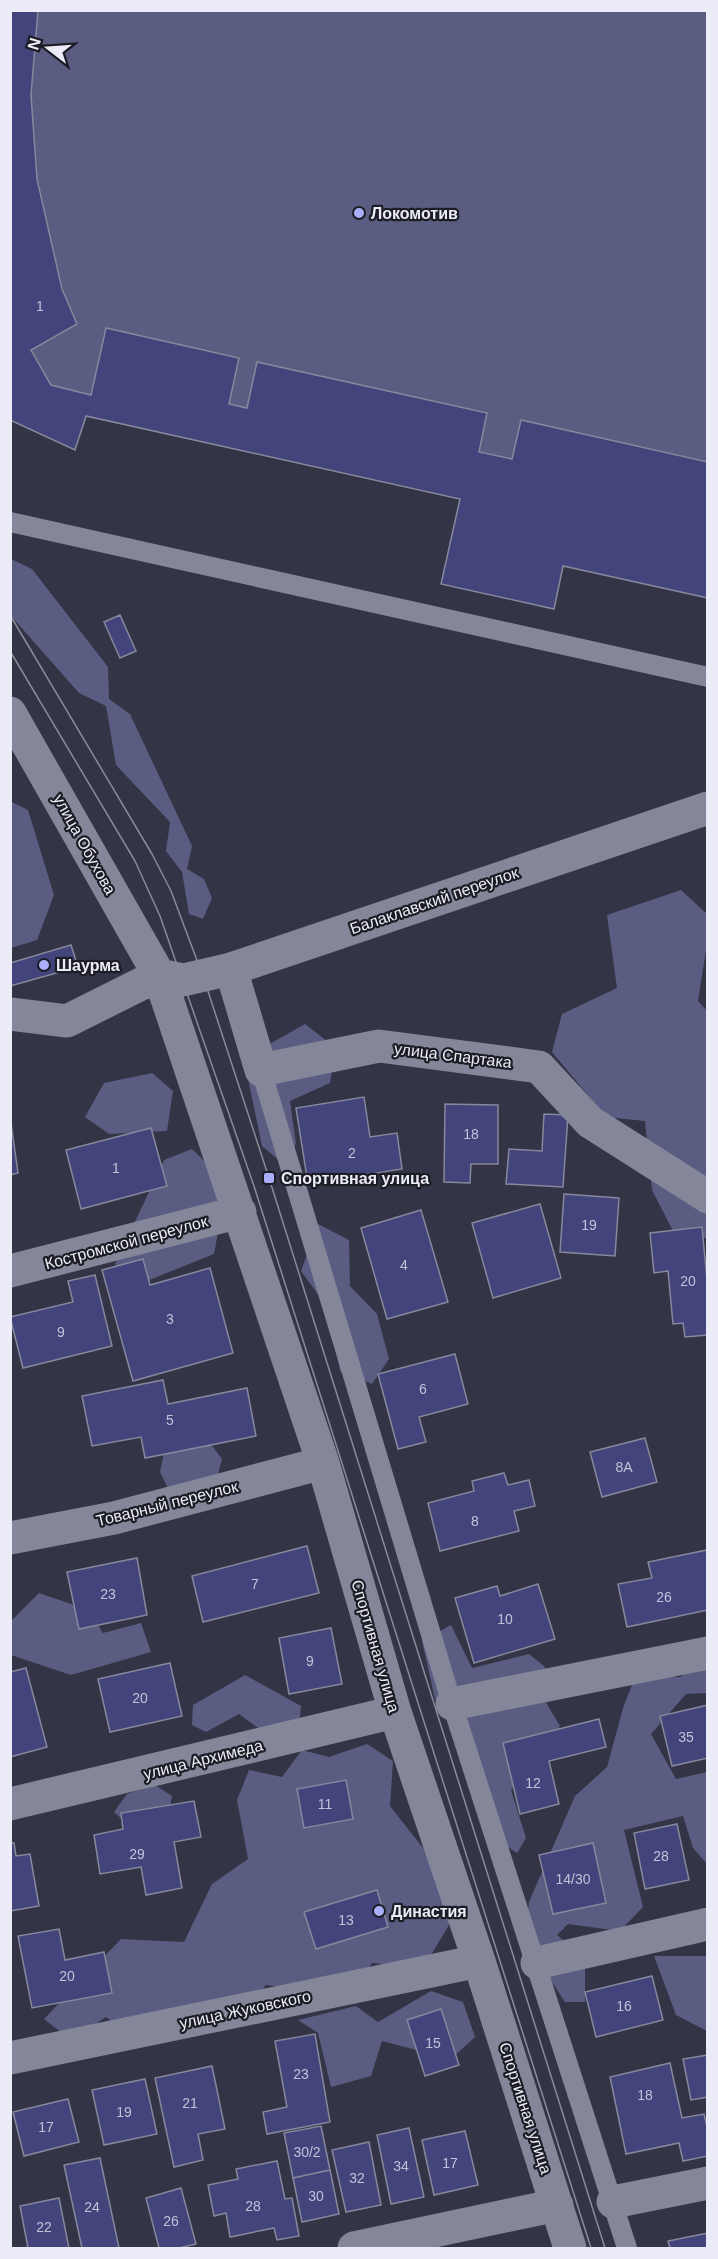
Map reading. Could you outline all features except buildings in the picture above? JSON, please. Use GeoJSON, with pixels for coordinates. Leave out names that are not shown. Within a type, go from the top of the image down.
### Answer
{"type":"FeatureCollection","features":[{"type":"Feature","properties":{"kind":"street","name":"улица Обухова"},"geometry":{"type":"LineString","coordinates":[[10,713],[159,975]]}},
{"type":"Feature","properties":{"kind":"street","name":"Балаклавский переулок"},"geometry":{"type":"LineString","coordinates":[[159,975],[183,980],[231,969],[708,808]]}},
{"type":"Feature","properties":{"kind":"street"},"geometry":{"type":"LineString","coordinates":[[231,969],[261,1070]]}},
{"type":"Feature","properties":{"kind":"street"},"geometry":{"type":"LineString","coordinates":[[10,1014],[67,1021],[159,975]]}},
{"type":"Feature","properties":{"kind":"street","name":"Спортивная улица"},"geometry":{"type":"LineString","coordinates":[[159,975],[323,1463],[395,1712],[479,1961],[570,2248]]}},
{"type":"Feature","properties":{"kind":"street","name":"улица Спартака"},"geometry":{"type":"LineString","coordinates":[[261,1070],[380,1046],[539,1067],[590,1122],[708,1197]]}},
{"type":"Feature","properties":{"kind":"street","name":"Костромской переулок"},"geometry":{"type":"LineString","coordinates":[[10,1271],[240,1212]]}},
{"type":"Feature","properties":{"kind":"street","name":"Товарный переулок"},"geometry":{"type":"LineString","coordinates":[[10,1538],[114,1518],[323,1463]]}},
{"type":"Feature","properties":{"kind":"street"},"geometry":{"type":"LineString","coordinates":[[452,1704],[708,1653]]}},
{"type":"Feature","properties":{"kind":"street","name":"улица Архимеда"},"geometry":{"type":"LineString","coordinates":[[10,1804],[395,1712]]}},
{"type":"Feature","properties":{"kind":"street"},"geometry":{"type":"LineString","coordinates":[[537,1963],[708,1924]]}},
{"type":"Feature","properties":{"kind":"street","name":"улица Жуковского"},"geometry":{"type":"LineString","coordinates":[[10,2058],[479,1961]]}},
{"type":"Feature","properties":{"kind":"street"},"geometry":{"type":"LineString","coordinates":[[613,2202],[708,2183]]}},
{"type":"Feature","properties":{"kind":"street"},"geometry":{"type":"LineString","coordinates":[[354,2248],[557,2205]]}},
{"type":"Feature","properties":{"kind":"lane"},"geometry":{"type":"LineString","coordinates":[[10,522],[708,677]]}},
{"type":"Feature","properties":{"kind":"lane"},"geometry":{"type":"LineString","coordinates":[[261,1070],[452,1704],[627,2248]]}},
{"type":"Feature","properties":{"kind":"shaded area","name":"Локомотив"},"geometry":{"type":"Polygon","coordinates":[[[11,11],[707,11],[707,598],[564,566],[554,609],[441,584],[460,499],[87,417],[75,450],[11,420],[11,11]]]}},
{"type":"Feature","properties":{"kind":"shaded area"},"geometry":{"type":"Polygon","coordinates":[[[11,559],[32,569],[108,667],[109,699],[130,714],[192,846],[187,869],[204,879],[212,898],[203,919],[189,914],[182,872],[166,851],[170,822],[116,765],[106,706],[79,693],[11,616],[11,559]]]}},
{"type":"Feature","properties":{"kind":"shaded area"},"geometry":{"type":"Polygon","coordinates":[[[10,801],[28,810],[54,895],[37,940],[11,948],[10,801]]]}},
{"type":"Feature","properties":{"kind":"shaded area"},"geometry":{"type":"Polygon","coordinates":[[[681,890],[707,914],[707,944],[698,1001],[708,1012],[707,1238],[677,1239],[652,1190],[645,1121],[606,1117],[552,1052],[562,1014],[617,988],[607,915],[681,890]]]}},
{"type":"Feature","properties":{"kind":"shaded area"},"geometry":{"type":"Polygon","coordinates":[[[305,1024],[336,1048],[330,1083],[290,1101],[296,1144],[281,1162],[262,1146],[247,1074],[266,1046],[305,1024]]]}},
{"type":"Feature","properties":{"kind":"shaded area"},"geometry":{"type":"Polygon","coordinates":[[[152,1073],[173,1091],[167,1131],[109,1134],[85,1117],[104,1083],[152,1073]]]}},
{"type":"Feature","properties":{"kind":"shaded area"},"geometry":{"type":"Polygon","coordinates":[[[192,1149],[227,1183],[214,1254],[137,1285],[115,1264],[164,1160],[192,1149]]]}},
{"type":"Feature","properties":{"kind":"shaded area"},"geometry":{"type":"Polygon","coordinates":[[[318,1224],[349,1240],[350,1286],[377,1314],[389,1359],[372,1384],[340,1371],[330,1311],[301,1271],[318,1224]]]}},
{"type":"Feature","properties":{"kind":"shaded area"},"geometry":{"type":"Polygon","coordinates":[[[203,1434],[222,1459],[212,1497],[176,1504],[160,1472],[166,1444],[203,1434]]]}},
{"type":"Feature","properties":{"kind":"shaded area"},"geometry":{"type":"Polygon","coordinates":[[[39,1593],[89,1610],[103,1633],[141,1623],[151,1652],[71,1675],[11,1655],[11,1621],[39,1593]]]}},
{"type":"Feature","properties":{"kind":"shaded area"},"geometry":{"type":"Polygon","coordinates":[[[451,1625],[472,1668],[529,1654],[545,1667],[539,1691],[560,1726],[511,1790],[526,1838],[517,1853],[499,1841],[468,1723],[435,1699],[422,1641],[451,1625]]]}},
{"type":"Feature","properties":{"kind":"shaded area"},"geometry":{"type":"Polygon","coordinates":[[[698,1667],[707,1670],[707,1693],[686,1694],[651,1734],[676,1779],[707,1772],[707,1864],[693,1848],[683,1816],[624,1830],[643,1907],[620,1931],[568,1924],[557,1935],[585,1958],[585,2002],[565,2002],[525,1941],[529,1902],[575,1796],[607,1767],[623,1708],[635,1677],[680,1677],[698,1667]]]}},
{"type":"Feature","properties":{"kind":"shaded area"},"geometry":{"type":"Polygon","coordinates":[[[245,1675],[301,1706],[299,1728],[269,1736],[239,1714],[206,1732],[192,1725],[193,1705],[245,1675]]]}},
{"type":"Feature","properties":{"kind":"shaded area"},"geometry":{"type":"Polygon","coordinates":[[[367,1744],[393,1761],[390,1806],[423,1848],[455,1915],[423,1968],[372,1963],[358,1984],[313,1991],[266,1985],[252,2003],[126,2031],[106,2017],[71,2040],[44,2019],[121,1939],[184,1942],[212,1884],[248,1859],[237,1800],[249,1770],[282,1777],[302,1750],[329,1757],[367,1744]]]}},
{"type":"Feature","properties":{"kind":"shaded area"},"geometry":{"type":"Polygon","coordinates":[[[155,1785],[172,1796],[167,1824],[133,1829],[114,1812],[127,1794],[155,1785]]]}},
{"type":"Feature","properties":{"kind":"shaded area"},"geometry":{"type":"Polygon","coordinates":[[[654,1956],[707,1956],[707,2031],[676,2015],[654,1956]]]}},
{"type":"Feature","properties":{"kind":"shaded area"},"geometry":{"type":"Polygon","coordinates":[[[431,1991],[463,2002],[475,2037],[451,2059],[382,2041],[371,2076],[331,2087],[318,2033],[298,2020],[356,2006],[378,2022],[431,1991]]]}},
{"type":"Feature","properties":{"kind":"tram line"},"geometry":{"type":"LineString","coordinates":[[10,615],[152,854],[171,891],[204,979],[269,1178],[605,2248]]}},
{"type":"Feature","properties":{"kind":"tram line"},"geometry":{"type":"LineString","coordinates":[[10,651],[135,861],[160,916],[254,1186],[591,2248]]}},
{"type":"Feature","properties":{"kind":"place","name":"Локомотив"},"geometry":{"type":"Point","coordinates":[359,213]}},
{"type":"Feature","properties":{"kind":"place","name":"Шаурма"},"geometry":{"type":"Point","coordinates":[44,965]}},
{"type":"Feature","properties":{"kind":"place","name":"Спортивная улица"},"geometry":{"type":"Point","coordinates":[269,1178]}},
{"type":"Feature","properties":{"kind":"place","name":"Династия"},"geometry":{"type":"Point","coordinates":[379,1911]}}]}
